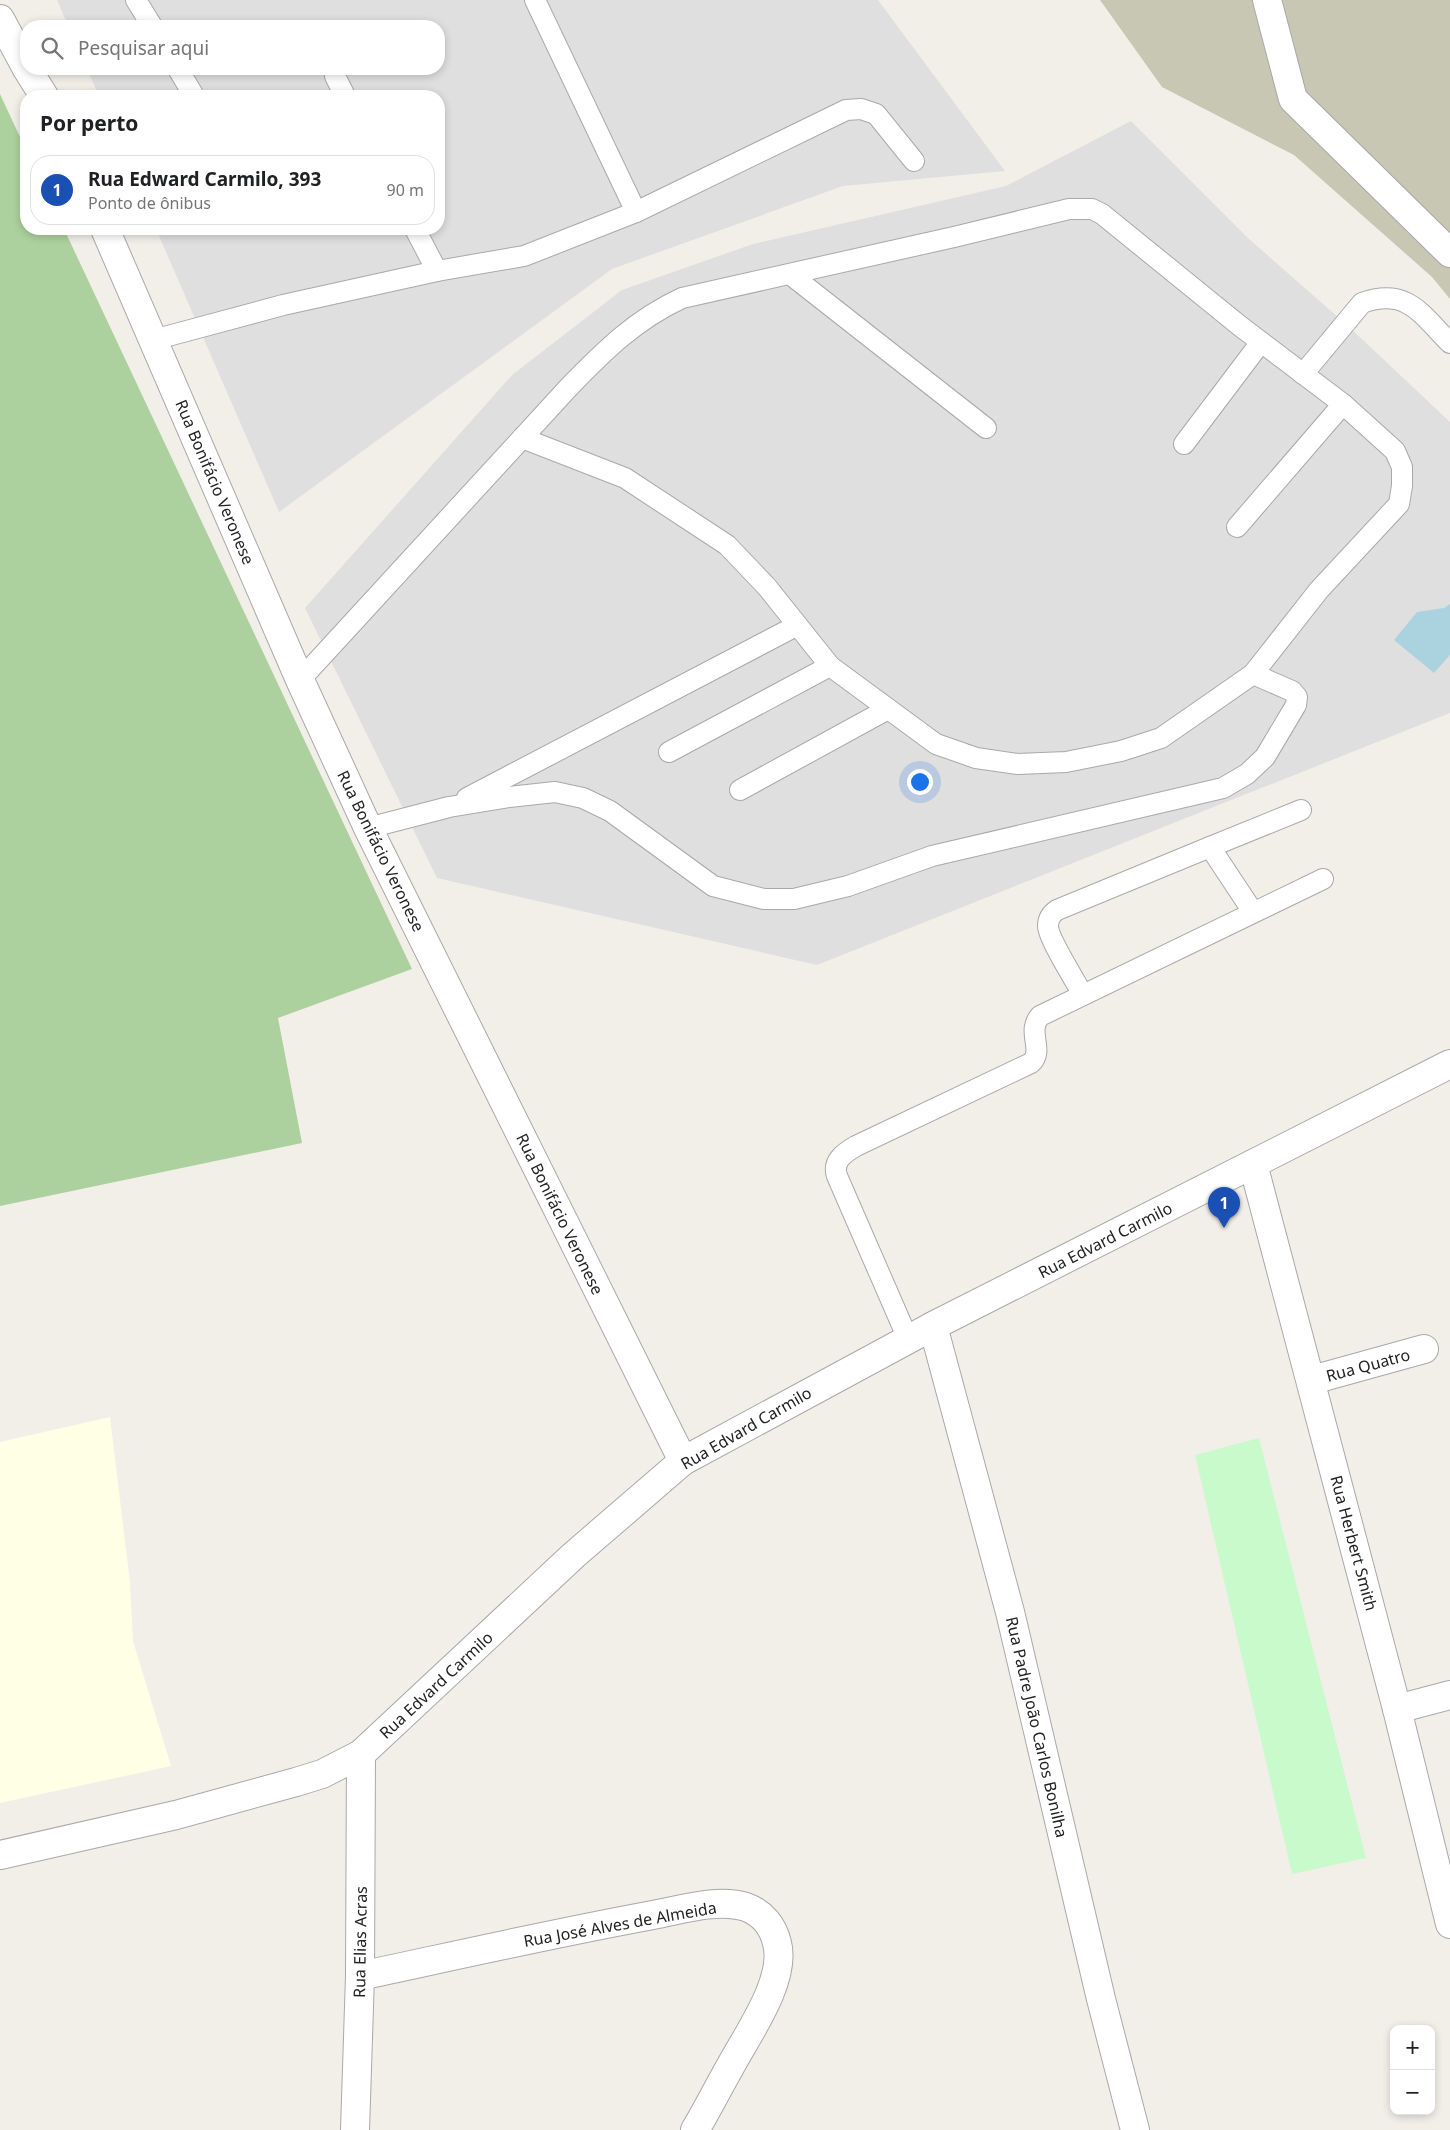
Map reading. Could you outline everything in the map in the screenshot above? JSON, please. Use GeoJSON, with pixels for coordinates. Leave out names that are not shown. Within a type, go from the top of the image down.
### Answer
{"type":"FeatureCollection","features":[{"type":"Feature","properties":{"kind":"street"},"geometry":{"type":"LineString","coordinates":[[1267,0],[1293,100],[1450,254]]}},
{"type":"Feature","properties":{"kind":"street"},"geometry":{"type":"LineString","coordinates":[[0,19],[20,55]]}},
{"type":"Feature","properties":{"kind":"street"},"geometry":{"type":"LineString","coordinates":[[31,75],[40,90]]}},
{"type":"Feature","properties":{"kind":"street","name":"Rua Bonifácio Veronese"},"geometry":{"type":"LineString","coordinates":[[107,235],[300,680],[368,828],[683,1461]]}},
{"type":"Feature","properties":{"kind":"street","name":"Rua Edvard Carmilo"},"geometry":{"type":"LineString","coordinates":[[0,1855],[176,1815],[296,1782],[322,1774],[361,1754],[574,1555],[683,1461],[933,1326],[1450,1064]]}},
{"type":"Feature","properties":{"kind":"street","name":"Rua Herbert Smith"},"geometry":{"type":"LineString","coordinates":[[1253,1164],[1312,1380],[1450,1924]]}},
{"type":"Feature","properties":{"kind":"street","name":"Rua Padre João Carlos Bonilha"},"geometry":{"type":"LineString","coordinates":[[933,1326],[1010,1612],[1101,1999],[1135,2130]]}},
{"type":"Feature","properties":{"kind":"street","name":"Rua Quatro"},"geometry":{"type":"LineString","coordinates":[[1312,1380],[1424,1350]]}},
{"type":"Feature","properties":{"kind":"street"},"geometry":{"type":"LineString","coordinates":[[1397,1709],[1450,1695]]}},
{"type":"Feature","properties":{"kind":"street","name":"Rua Elias Acras"},"geometry":{"type":"LineString","coordinates":[[355,2130],[360,1976],[361,1754]]}},
{"type":"Feature","properties":{"kind":"street","name":"Rua José Alves de Almeida"},"geometry":{"type":"LineString","coordinates":[[360,1976],[624,1920],[722,1904],[746,1907],[764,1917],[772,1929],[778,1943],[779,1960],[773,1984],[762,2008],[695,2130]]}},
{"type":"Feature","properties":{"kind":"lane"},"geometry":{"type":"LineString","coordinates":[[136,0],[148,20]]}},
{"type":"Feature","properties":{"kind":"lane"},"geometry":{"type":"LineString","coordinates":[[535,0],[636,212]]}},
{"type":"Feature","properties":{"kind":"lane"},"geometry":{"type":"LineString","coordinates":[[182,75],[190,90]]}},
{"type":"Feature","properties":{"kind":"lane"},"geometry":{"type":"LineString","coordinates":[[335,76],[342,90]]}},
{"type":"Feature","properties":{"kind":"lane"},"geometry":{"type":"LineString","coordinates":[[153,340],[283,305],[437,271],[524,256],[636,212],[846,110],[854,108],[876,114],[914,161]]}},
{"type":"Feature","properties":{"kind":"lane"},"geometry":{"type":"LineString","coordinates":[[300,680],[522,438],[610,345],[658,309],[682,298],[791,275],[1063,211],[1081,208],[1092,209],[1102,214],[1261,342],[1343,404],[1395,451],[1402,467],[1402,486],[1399,504],[1319,590],[1253,674],[1161,738],[1121,751],[1066,762],[1018,764],[976,758],[936,744],[830,666],[796,626],[767,587],[727,545],[626,478],[522,438]]}},
{"type":"Feature","properties":{"kind":"lane"},"geometry":{"type":"LineString","coordinates":[[418,235],[437,271]]}},
{"type":"Feature","properties":{"kind":"lane"},"geometry":{"type":"LineString","coordinates":[[791,275],[986,428]]}},
{"type":"Feature","properties":{"kind":"lane"},"geometry":{"type":"LineString","coordinates":[[1303,374],[1362,303],[1374,298],[1389,297],[1402,300],[1415,308],[1450,343]]}},
{"type":"Feature","properties":{"kind":"lane"},"geometry":{"type":"LineString","coordinates":[[1184,444],[1261,342]]}},
{"type":"Feature","properties":{"kind":"lane"},"geometry":{"type":"LineString","coordinates":[[1237,527],[1343,404]]}},
{"type":"Feature","properties":{"kind":"lane"},"geometry":{"type":"LineString","coordinates":[[449,807],[796,626]]}},
{"type":"Feature","properties":{"kind":"lane"},"geometry":{"type":"LineString","coordinates":[[669,752],[830,666]]}},
{"type":"Feature","properties":{"kind":"lane"},"geometry":{"type":"LineString","coordinates":[[368,828],[449,807],[508,797],[555,792],[583,798],[610,811],[713,886],[764,899],[794,899],[848,886],[932,856],[1223,788],[1247,774],[1265,757],[1296,705],[1296,697],[1292,691],[1253,674]]}},
{"type":"Feature","properties":{"kind":"lane"},"geometry":{"type":"LineString","coordinates":[[740,790],[888,709]]}},
{"type":"Feature","properties":{"kind":"lane"},"geometry":{"type":"LineString","coordinates":[[1083,995],[1049,931],[1048,925],[1052,913],[1301,810]]}},
{"type":"Feature","properties":{"kind":"lane"},"geometry":{"type":"LineString","coordinates":[[1210,847],[1253,912]]}},
{"type":"Feature","properties":{"kind":"lane"},"geometry":{"type":"LineString","coordinates":[[908,1339],[837,1176],[835,1171],[836,1163],[846,1152],[856,1146],[1030,1063],[1036,1056],[1033,1031],[1036,1020],[1040,1016],[1323,879]]}},
{"type":"Feature","properties":{"kind":"shaded area"},"geometry":{"type":"Polygon","coordinates":[[[57,0],[878,0],[1005,171],[843,186],[612,269],[279,512],[159,235],[445,235],[445,90],[96,90],[90,75],[445,75],[445,20],[65,20],[57,0]]]}},
{"type":"Feature","properties":{"kind":"shaded area"},"geometry":{"type":"Polygon","coordinates":[[[1100,0],[1450,0],[1450,299],[1432,277],[1294,155],[1162,87],[1100,0]]]}},
{"type":"Feature","properties":{"kind":"shaded area"},"geometry":{"type":"Polygon","coordinates":[[[1131,121],[1249,239],[1347,325],[1450,422],[1450,713],[817,965],[437,878],[305,608],[512,375],[622,290],[753,244],[1006,186],[1131,121]]]}},
{"type":"Feature","properties":{"kind":"shaded area"},"geometry":{"type":"Polygon","coordinates":[[[110,1417],[130,1583],[133,1641],[171,1766],[0,1803],[0,1442],[110,1417]]]}},
{"type":"Feature","properties":{"kind":"green space"},"geometry":{"type":"Polygon","coordinates":[[[0,94],[20,137],[20,235],[67,235],[412,969],[278,1018],[302,1143],[0,1206],[0,94]]]}},
{"type":"Feature","properties":{"kind":"green space"},"geometry":{"type":"Polygon","coordinates":[[[1259,1438],[1366,1858],[1292,1874],[1195,1455],[1259,1438]]]}},
{"type":"Feature","properties":{"kind":"water"},"geometry":{"type":"Polygon","coordinates":[[[1450,604],[1450,655],[1434,673],[1394,640],[1417,612],[1444,608],[1450,604]]]}},
{"type":"Feature","properties":{"kind":"place","name":"Rua Edward Carmilo, 393"},"geometry":{"type":"Point","coordinates":[1224,1228]}}]}
